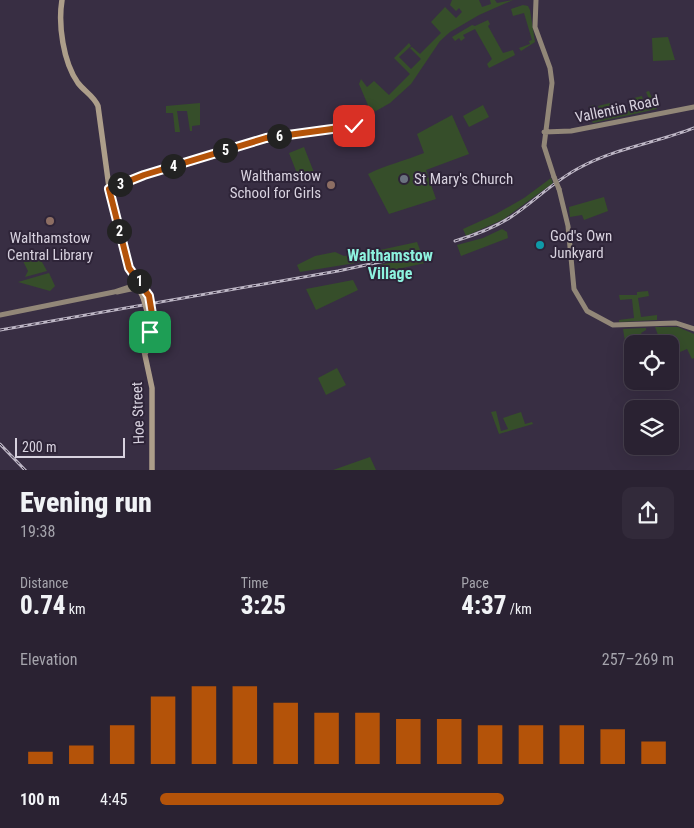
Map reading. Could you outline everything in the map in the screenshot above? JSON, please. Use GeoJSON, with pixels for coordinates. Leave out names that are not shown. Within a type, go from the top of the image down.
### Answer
{"type":"FeatureCollection","features":[{"type":"Feature","properties":{"kind":"main road","name":"Hoe Street"},"geometry":{"type":"LineString","coordinates":[[62,0],[60,23],[64,45],[76,80],[95,100],[98,106],[109,189],[130,272],[146,296],[150,310],[150,324],[145,355],[152,388],[152,470]]}},
{"type":"Feature","properties":{"kind":"street"},"geometry":{"type":"LineString","coordinates":[[536,0],[536,27],[550,68],[552,84],[544,132],[544,150],[559,189],[567,220],[574,289],[587,311],[612,325],[676,323],[694,329]]}},
{"type":"Feature","properties":{"kind":"street","name":"Vallentin Road"},"geometry":{"type":"LineString","coordinates":[[544,132],[570,131],[694,106]]}},
{"type":"Feature","properties":{"kind":"street"},"geometry":{"type":"LineString","coordinates":[[109,189],[144,175],[266,138],[369,122]]}},
{"type":"Feature","properties":{"kind":"street"},"geometry":{"type":"LineString","coordinates":[[0,316],[140,285]]}},
{"type":"Feature","properties":{"kind":"green space"},"geometry":{"type":"Polygon","coordinates":[[[452,0],[479,0],[482,7],[491,4],[490,0],[495,0],[497,3],[513,0],[479,15],[450,32],[440,41],[411,84],[390,103],[376,111],[370,110],[359,84],[361,79],[367,87],[374,81],[389,95],[410,74],[394,58],[409,43],[411,46],[399,57],[411,69],[421,59],[410,48],[412,47],[420,54],[441,33],[431,22],[445,7],[456,18],[462,12],[459,8],[456,11],[450,5],[452,0]]]}},
{"type":"Feature","properties":{"kind":"green space"},"geometry":{"type":"Polygon","coordinates":[[[523,5],[528,6],[530,10],[535,42],[521,51],[519,48],[530,44],[529,41],[532,40],[524,13],[513,16],[511,9],[523,5]]]}},
{"type":"Feature","properties":{"kind":"green space"},"geometry":{"type":"Polygon","coordinates":[[[488,20],[490,24],[488,26],[503,53],[513,50],[515,55],[489,68],[487,64],[492,59],[475,29],[463,35],[465,38],[461,41],[459,38],[455,41],[452,37],[472,25],[475,26],[488,20]]]}},
{"type":"Feature","properties":{"kind":"green space"},"geometry":{"type":"Polygon","coordinates":[[[668,37],[675,60],[653,61],[652,38],[668,37]]]}},
{"type":"Feature","properties":{"kind":"green space"},"geometry":{"type":"Polygon","coordinates":[[[649,91],[657,109],[593,123],[588,115],[592,114],[588,107],[594,105],[595,119],[601,117],[598,106],[610,103],[614,114],[633,110],[630,99],[642,96],[645,107],[652,106],[646,92],[649,91]]]}},
{"type":"Feature","properties":{"kind":"green space"},"geometry":{"type":"Polygon","coordinates":[[[200,103],[200,125],[192,126],[192,131],[190,131],[187,111],[177,111],[180,132],[175,132],[173,113],[166,113],[166,106],[200,103]]]}},
{"type":"Feature","properties":{"kind":"green space"},"geometry":{"type":"Polygon","coordinates":[[[483,105],[489,117],[469,127],[463,116],[483,105]]]}},
{"type":"Feature","properties":{"kind":"green space"},"geometry":{"type":"Polygon","coordinates":[[[452,115],[469,154],[426,170],[436,199],[389,214],[368,174],[424,153],[417,134],[452,115]]]}},
{"type":"Feature","properties":{"kind":"green space"},"geometry":{"type":"Polygon","coordinates":[[[304,147],[315,175],[300,181],[289,153],[304,147]]]}},
{"type":"Feature","properties":{"kind":"green space"},"geometry":{"type":"Polygon","coordinates":[[[551,178],[553,183],[504,219],[466,236],[463,229],[496,214],[524,198],[551,178]]]}},
{"type":"Feature","properties":{"kind":"green space"},"geometry":{"type":"Polygon","coordinates":[[[604,197],[608,211],[584,220],[582,215],[570,217],[569,207],[604,197]]]}},
{"type":"Feature","properties":{"kind":"green space"},"geometry":{"type":"Polygon","coordinates":[[[502,229],[507,232],[508,238],[461,256],[457,245],[483,238],[502,229]]]}},
{"type":"Feature","properties":{"kind":"green space"},"geometry":{"type":"Polygon","coordinates":[[[417,242],[420,250],[381,259],[380,250],[417,242]]]}},
{"type":"Feature","properties":{"kind":"green space"},"geometry":{"type":"Polygon","coordinates":[[[375,249],[374,260],[300,272],[297,265],[315,256],[335,252],[344,256],[368,253],[375,249]]]}},
{"type":"Feature","properties":{"kind":"green space"},"geometry":{"type":"Polygon","coordinates":[[[37,253],[47,271],[25,277],[28,271],[23,261],[26,257],[34,257],[37,253]]]}},
{"type":"Feature","properties":{"kind":"green space"},"geometry":{"type":"Polygon","coordinates":[[[423,256],[425,263],[380,273],[380,265],[423,256]]]}},
{"type":"Feature","properties":{"kind":"green space"},"geometry":{"type":"Polygon","coordinates":[[[49,273],[55,286],[50,291],[18,282],[49,273]]]}},
{"type":"Feature","properties":{"kind":"green space"},"geometry":{"type":"Polygon","coordinates":[[[353,280],[358,290],[316,310],[306,289],[353,280]]]}},
{"type":"Feature","properties":{"kind":"green space"},"geometry":{"type":"Polygon","coordinates":[[[648,291],[649,296],[638,298],[641,317],[657,315],[657,320],[619,322],[619,320],[634,318],[632,299],[620,300],[619,295],[637,295],[637,292],[648,291]]]}},
{"type":"Feature","properties":{"kind":"green space"},"geometry":{"type":"Polygon","coordinates":[[[655,327],[678,327],[694,334],[694,358],[692,359],[687,349],[680,352],[679,335],[658,335],[655,327]]]}},
{"type":"Feature","properties":{"kind":"green space"},"geometry":{"type":"Polygon","coordinates":[[[646,328],[646,330],[641,333],[642,335],[624,335],[623,329],[646,328]]]}},
{"type":"Feature","properties":{"kind":"green space"},"geometry":{"type":"Polygon","coordinates":[[[337,368],[346,385],[326,395],[318,378],[337,368]]]}},
{"type":"Feature","properties":{"kind":"green space"},"geometry":{"type":"Polygon","coordinates":[[[496,411],[501,431],[508,429],[503,418],[521,412],[525,424],[532,422],[533,424],[499,434],[491,412],[496,411]]]}},
{"type":"Feature","properties":{"kind":"green space"},"geometry":{"type":"Polygon","coordinates":[[[370,457],[376,470],[333,470],[370,457]]]}},
{"type":"Feature","properties":{"kind":"railway"},"geometry":{"type":"LineString","coordinates":[[455,241],[505,221],[561,179],[593,161],[694,128]]}},
{"type":"Feature","properties":{"kind":"railway"},"geometry":{"type":"LineString","coordinates":[[0,330],[338,271],[422,253]]}},
{"type":"Feature","properties":{"kind":"railway"},"geometry":{"type":"LineString","coordinates":[[0,444],[25,470]]}},
{"type":"Feature","properties":{"kind":"place","name":"St Mary's Church"},"geometry":{"type":"Point","coordinates":[404,179]}},
{"type":"Feature","properties":{"kind":"place","name":"Walthamstow School for Girls"},"geometry":{"type":"Point","coordinates":[331,185]}},
{"type":"Feature","properties":{"kind":"place","name":"Walthamstow Central Library"},"geometry":{"type":"Point","coordinates":[50,221]}},
{"type":"Feature","properties":{"kind":"place","name":"God's Own Junkyard"},"geometry":{"type":"Point","coordinates":[540,245]}},
{"type":"Feature","properties":{"kind":"district","name":"Walthamstow Village"},"geometry":{"type":"Point","coordinates":[390,264]}},
{"type":"Feature","properties":{"kind":"route"},"geometry":{"type":"LineString","coordinates":[[150,332],[153,320],[149,296],[144,286],[130,272],[109,189],[144,175],[266,138],[354,126]]}}]}
